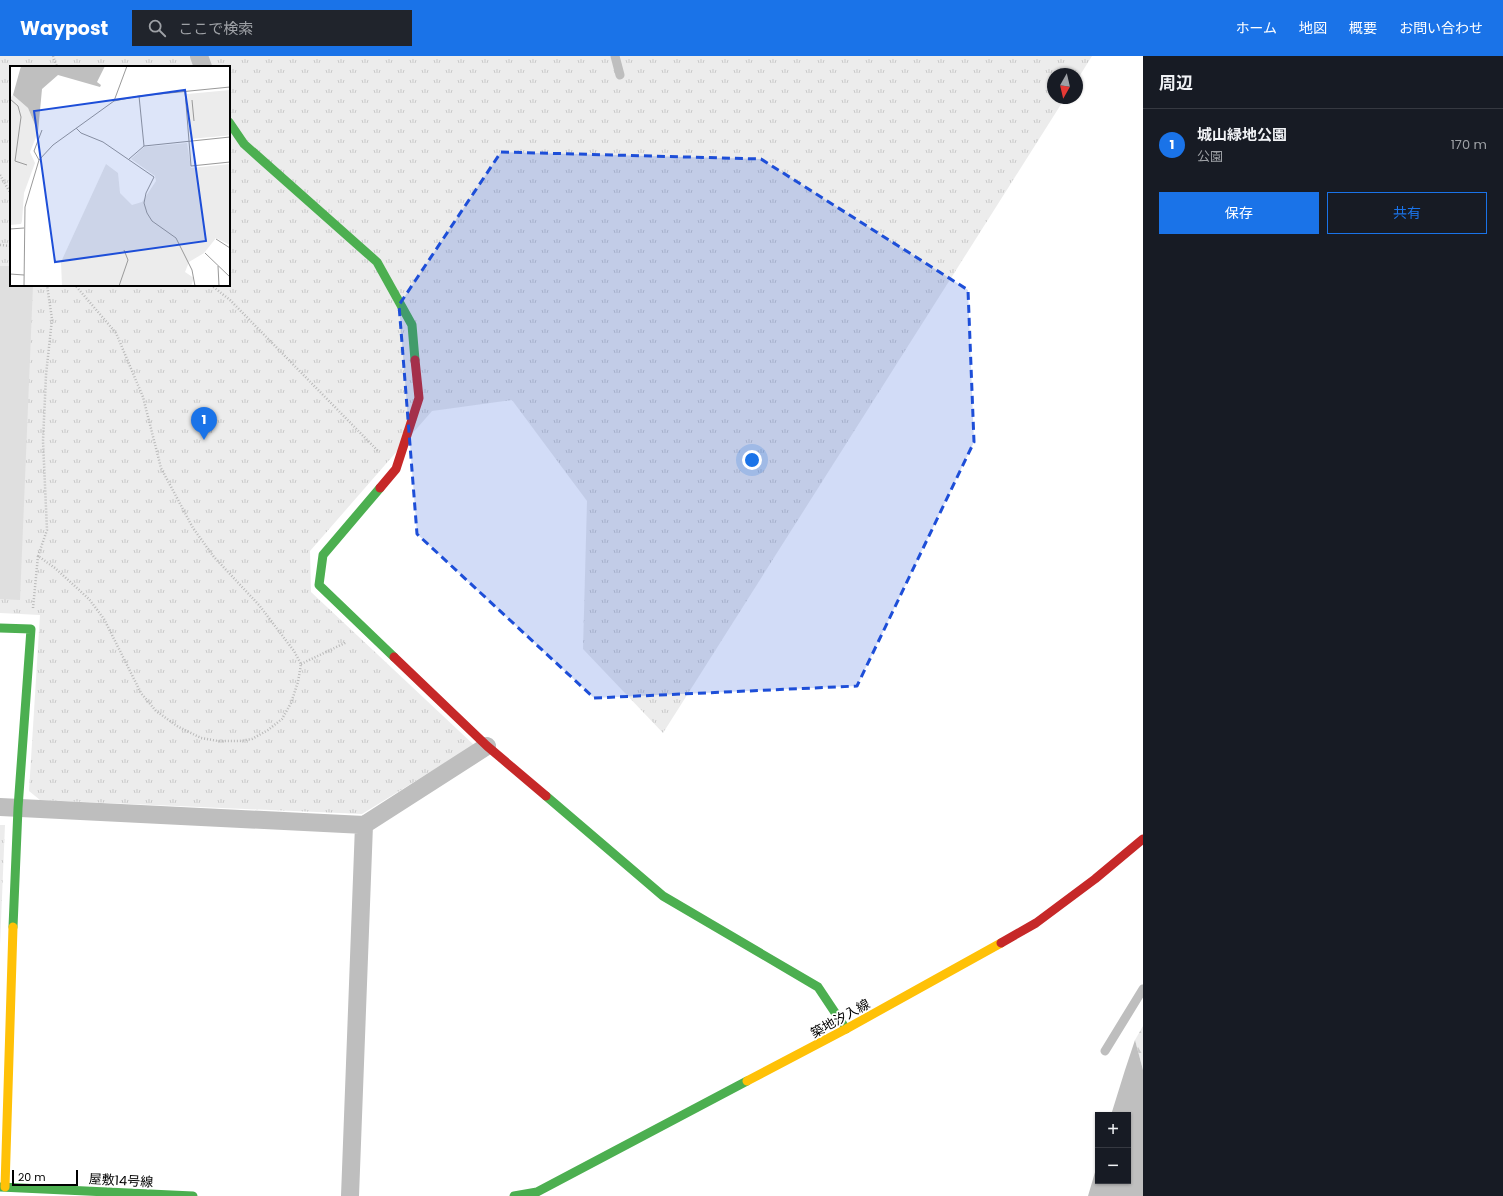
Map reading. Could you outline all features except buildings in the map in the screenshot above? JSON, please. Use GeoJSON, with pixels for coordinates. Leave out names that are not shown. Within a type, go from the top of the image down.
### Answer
{"type":"FeatureCollection","features":[{"type":"Feature","properties":{"kind":"street"},"geometry":{"type":"LineString","coordinates":[[198,56],[203,66]]}},
{"type":"Feature","properties":{"kind":"street"},"geometry":{"type":"LineString","coordinates":[[230,123],[244,144],[377,262],[412,326],[419,398],[396,469],[323,555],[319,585],[487,746],[663,896],[818,987],[846,1029]]}},
{"type":"Feature","properties":{"kind":"street"},"geometry":{"type":"LineString","coordinates":[[0,628],[31,629],[18,808],[2,1187]]}},
{"type":"Feature","properties":{"kind":"street"},"geometry":{"type":"LineString","coordinates":[[0,807],[364,825],[487,746]]}},
{"type":"Feature","properties":{"kind":"street"},"geometry":{"type":"LineString","coordinates":[[350,1196],[364,825]]}},
{"type":"Feature","properties":{"kind":"street","name":"築地汐入線"},"geometry":{"type":"LineString","coordinates":[[536,1194],[846,1029],[1036,923],[1095,879],[1143,839]]}},
{"type":"Feature","properties":{"kind":"street","name":"屋敷14号線"},"geometry":{"type":"LineString","coordinates":[[2,1187],[193,1196]]}},
{"type":"Feature","properties":{"kind":"street"},"geometry":{"type":"LineString","coordinates":[[514,1196],[536,1194]]}},
{"type":"Feature","properties":{"kind":"lane"},"geometry":{"type":"LineString","coordinates":[[615,56],[620,75]]}},
{"type":"Feature","properties":{"kind":"lane"},"geometry":{"type":"LineString","coordinates":[[1105,1051],[1143,989]]}},
{"type":"Feature","properties":{"kind":"lane"},"geometry":{"type":"LineString","coordinates":[[0,1010],[10,1011]]}},
{"type":"Feature","properties":{"kind":"path"},"geometry":{"type":"LineString","coordinates":[[53,56],[57,66]]}},
{"type":"Feature","properties":{"kind":"path"},"geometry":{"type":"LineString","coordinates":[[0,175],[10,192]]}},
{"type":"Feature","properties":{"kind":"path"},"geometry":{"type":"LineString","coordinates":[[0,245],[10,246]]}},
{"type":"Feature","properties":{"kind":"path"},"geometry":{"type":"LineString","coordinates":[[31,629],[38,556],[47,530],[44,441],[46,375],[52,319],[47,286]]}},
{"type":"Feature","properties":{"kind":"path"},"geometry":{"type":"LineString","coordinates":[[38,556],[55,568],[92,604],[104,619],[141,693],[156,711],[177,726],[201,738],[218,741],[240,741],[252,739],[268,730],[282,719],[291,703],[298,682],[301,664],[294,651],[259,605],[214,557],[193,528],[161,468],[143,397],[116,333],[76,286]]}},
{"type":"Feature","properties":{"kind":"path"},"geometry":{"type":"LineString","coordinates":[[212,286],[230,300],[396,469]]}},
{"type":"Feature","properties":{"kind":"path"},"geometry":{"type":"LineString","coordinates":[[301,664],[368,632]]}},
{"type":"Feature","properties":{"kind":"highlighted area"},"geometry":{"type":"Polygon","coordinates":[[[501,152],[761,159],[968,290],[974,442],[857,686],[594,698],[417,534],[399,305],[501,152]]]}},
{"type":"Feature","properties":{"kind":"green space"},"geometry":{"type":"Polygon","coordinates":[[[0,56],[1092,56],[1083,70],[1083,68],[1047,68],[1047,104],[1061,104],[663,733],[583,649],[587,501],[512,400],[432,411],[310,551],[311,592],[474,745],[362,814],[40,800],[29,791],[40,615],[0,613],[0,56]]]}},
{"type":"Feature","properties":{"kind":"green space"},"geometry":{"type":"Polygon","coordinates":[[[0,825],[5,825],[0,945],[0,825]]]}},
{"type":"Feature","properties":{"kind":"green space"},"geometry":{"type":"Polygon","coordinates":[[[1143,1026],[1143,1070],[1135,1040],[1143,1026]]]}},
{"type":"Feature","properties":{"kind":"shaded area"},"geometry":{"type":"Polygon","coordinates":[[[1135,1040],[1143,1070],[1143,1196],[1088,1196],[1095,1172],[1095,1184],[1131,1184],[1131,1112],[1112,1112],[1135,1040]]]}},
{"type":"Feature","properties":{"kind":"traffic: fast"},"geometry":{"type":"LineString","coordinates":[[230,123],[244,144],[377,262],[412,325],[415,360]]}},
{"type":"Feature","properties":{"kind":"traffic: fast"},"geometry":{"type":"LineString","coordinates":[[380,488],[323,555],[319,585],[394,657]]}},
{"type":"Feature","properties":{"kind":"traffic: fast"},"geometry":{"type":"LineString","coordinates":[[0,628],[31,629],[18,808],[13,927]]}},
{"type":"Feature","properties":{"kind":"traffic: fast"},"geometry":{"type":"LineString","coordinates":[[546,796],[663,896],[818,987],[846,1029]]}},
{"type":"Feature","properties":{"kind":"traffic: fast"},"geometry":{"type":"LineString","coordinates":[[514,1196],[537,1192],[747,1081]]}},
{"type":"Feature","properties":{"kind":"traffic: fast"},"geometry":{"type":"LineString","coordinates":[[0,1187],[193,1196]]}},
{"type":"Feature","properties":{"kind":"traffic: slow"},"geometry":{"type":"LineString","coordinates":[[5,1187],[13,927]]}},
{"type":"Feature","properties":{"kind":"traffic: slow"},"geometry":{"type":"LineString","coordinates":[[747,1081],[846,1029],[1001,943]]}},
{"type":"Feature","properties":{"kind":"traffic: jam"},"geometry":{"type":"LineString","coordinates":[[380,488],[396,469],[419,398],[415,360]]}},
{"type":"Feature","properties":{"kind":"traffic: jam"},"geometry":{"type":"LineString","coordinates":[[394,657],[487,746],[546,796]]}},
{"type":"Feature","properties":{"kind":"traffic: jam"},"geometry":{"type":"LineString","coordinates":[[1001,943],[1036,923],[1095,879],[1143,839]]}},
{"type":"Feature","properties":{"kind":"place","name":"城山緑地公園"},"geometry":{"type":"Point","coordinates":[204,440]}}]}
